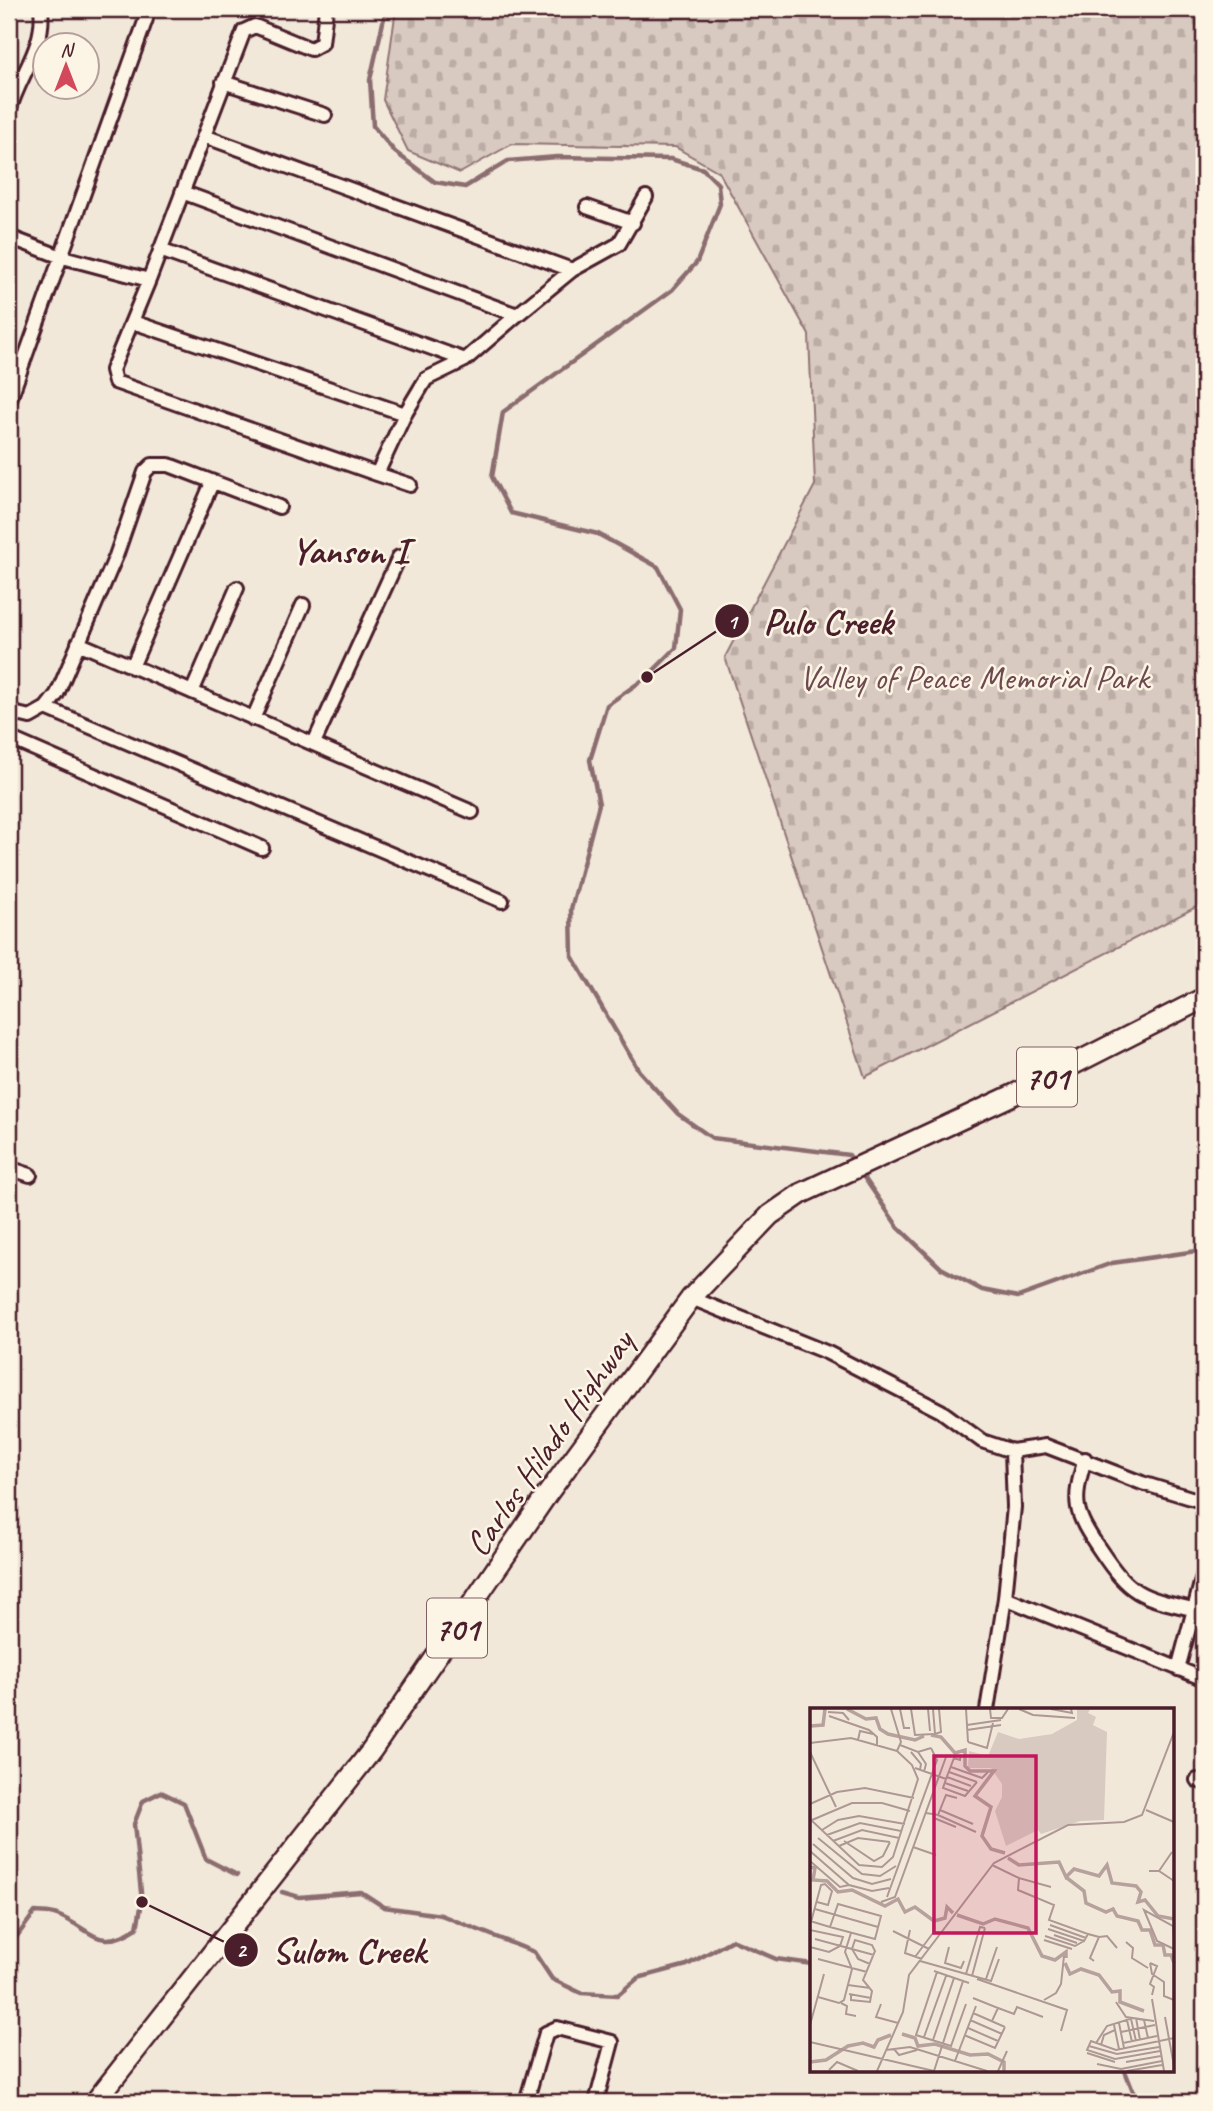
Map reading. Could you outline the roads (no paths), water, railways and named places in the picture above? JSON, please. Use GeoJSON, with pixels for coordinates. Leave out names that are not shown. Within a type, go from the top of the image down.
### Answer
{"type":"FeatureCollection","features":[{"type":"Feature","properties":{"kind":"main road","name":"Carlos Hilado Highway"},"geometry":{"type":"LineString","coordinates":[[95,2102],[372,1750],[546,1496],[691,1298],[770,1215],[802,1193],[837,1175],[1015,1094],[1204,998]]}},
{"type":"Feature","properties":{"kind":"street"},"geometry":{"type":"LineString","coordinates":[[10,102],[38,45],[43,24],[41,9]]}},
{"type":"Feature","properties":{"kind":"street"},"geometry":{"type":"LineString","coordinates":[[326,9],[322,43],[311,49],[255,26],[248,27],[223,82],[133,322],[112,370],[115,382],[410,485]]}},
{"type":"Feature","properties":{"kind":"street"},"geometry":{"type":"LineString","coordinates":[[9,402],[146,19]]}},
{"type":"Feature","properties":{"kind":"street"},"geometry":{"type":"LineString","coordinates":[[223,82],[325,115]]}},
{"type":"Feature","properties":{"kind":"street"},"geometry":{"type":"LineString","coordinates":[[204,136],[572,270]]}},
{"type":"Feature","properties":{"kind":"street"},"geometry":{"type":"LineString","coordinates":[[181,192],[517,315]]}},
{"type":"Feature","properties":{"kind":"street"},"geometry":{"type":"LineString","coordinates":[[377,474],[405,414],[426,379],[465,360],[572,270],[619,244],[646,197]]}},
{"type":"Feature","properties":{"kind":"street"},"geometry":{"type":"LineString","coordinates":[[587,207],[633,223]]}},
{"type":"Feature","properties":{"kind":"street"},"geometry":{"type":"LineString","coordinates":[[9,237],[59,256],[149,280]]}},
{"type":"Feature","properties":{"kind":"street"},"geometry":{"type":"LineString","coordinates":[[160,250],[465,360]]}},
{"type":"Feature","properties":{"kind":"street"},"geometry":{"type":"LineString","coordinates":[[133,322],[405,414]]}},
{"type":"Feature","properties":{"kind":"street"},"geometry":{"type":"LineString","coordinates":[[9,712],[30,717],[47,708],[57,694],[117,556],[145,472],[152,465],[169,465],[279,507]]}},
{"type":"Feature","properties":{"kind":"street"},"geometry":{"type":"LineString","coordinates":[[132,667],[212,483]]}},
{"type":"Feature","properties":{"kind":"street"},"geometry":{"type":"LineString","coordinates":[[314,743],[399,557]]}},
{"type":"Feature","properties":{"kind":"street"},"geometry":{"type":"LineString","coordinates":[[192,692],[237,588]]}},
{"type":"Feature","properties":{"kind":"street"},"geometry":{"type":"LineString","coordinates":[[253,719],[303,605]]}},
{"type":"Feature","properties":{"kind":"street"},"geometry":{"type":"LineString","coordinates":[[78,643],[472,812]]}},
{"type":"Feature","properties":{"kind":"street"},"geometry":{"type":"LineString","coordinates":[[47,708],[502,901]]}},
{"type":"Feature","properties":{"kind":"street"},"geometry":{"type":"LineString","coordinates":[[9,738],[262,848]]}},
{"type":"Feature","properties":{"kind":"street"},"geometry":{"type":"LineString","coordinates":[[9,1168],[30,1175]]}},
{"type":"Feature","properties":{"kind":"street"},"geometry":{"type":"LineString","coordinates":[[691,1298],[828,1353],[941,1411],[982,1441],[1012,1451],[1046,1446],[1142,1483],[1204,1502]]}},
{"type":"Feature","properties":{"kind":"street"},"geometry":{"type":"LineString","coordinates":[[987,1708],[1005,1598],[1014,1507],[1012,1451]]}},
{"type":"Feature","properties":{"kind":"street"},"geometry":{"type":"LineString","coordinates":[[1084,1459],[1076,1492],[1079,1520],[1121,1582],[1156,1601],[1192,1609]]}},
{"type":"Feature","properties":{"kind":"street"},"geometry":{"type":"LineString","coordinates":[[1178,1669],[1204,1572]]}},
{"type":"Feature","properties":{"kind":"street"},"geometry":{"type":"LineString","coordinates":[[1005,1598],[1204,1679]]}},
{"type":"Feature","properties":{"kind":"street"},"geometry":{"type":"LineString","coordinates":[[526,2102],[546,2033],[557,2028],[612,2042],[596,2102]]}},
{"type":"Feature","properties":{"kind":"waterway"},"geometry":{"type":"LineString","coordinates":[[386,9],[370,80],[373,126],[395,152],[435,182],[465,187],[508,161],[557,157],[671,159],[703,169],[718,184],[720,204],[697,262],[672,290],[503,412],[492,477],[511,513],[598,534],[658,567],[680,609],[676,648],[647,677],[607,705],[590,760],[599,804],[571,909],[572,956],[639,1071],[678,1114],[712,1138],[849,1155],[854,1162]]}},
{"type":"Feature","properties":{"kind":"waterway"},"geometry":{"type":"LineString","coordinates":[[861,1173],[898,1227],[941,1268],[982,1290],[1018,1297],[1112,1263],[1204,1250]]}},
{"type":"Feature","properties":{"kind":"waterway"},"geometry":{"type":"LineString","coordinates":[[9,1947],[35,1912],[55,1914],[103,1939],[113,1939],[137,1928],[142,1902],[134,1824],[143,1801],[161,1792],[184,1803],[206,1859],[237,1875]]}},
{"type":"Feature","properties":{"kind":"waterway"},"geometry":{"type":"LineString","coordinates":[[282,1892],[299,1897],[361,1892],[384,1907],[441,1915],[534,1952],[552,1979],[581,1993],[618,1995],[638,1978],[687,1965],[732,1940],[776,1959],[810,1964]]}},
{"type":"Feature","properties":{"kind":"waterway"},"geometry":{"type":"LineString","coordinates":[[1125,2072],[1135,2096],[1152,2102]]}},
{"type":"Feature","properties":{"kind":"place","name":"Pulo Creek"},"geometry":{"type":"Point","coordinates":[647,677]}},
{"type":"Feature","properties":{"kind":"place","name":"Sulom Creek"},"geometry":{"type":"Point","coordinates":[142,1902]}},
{"type":"Feature","properties":{"kind":"district","name":"Yanson I"},"geometry":{"type":"Point","coordinates":[350,550]}},
{"type":"Feature","properties":{"kind":"park label","name":"Valley of Peace Memorial Park"},"geometry":{"type":"Point","coordinates":[974,677]}}]}
